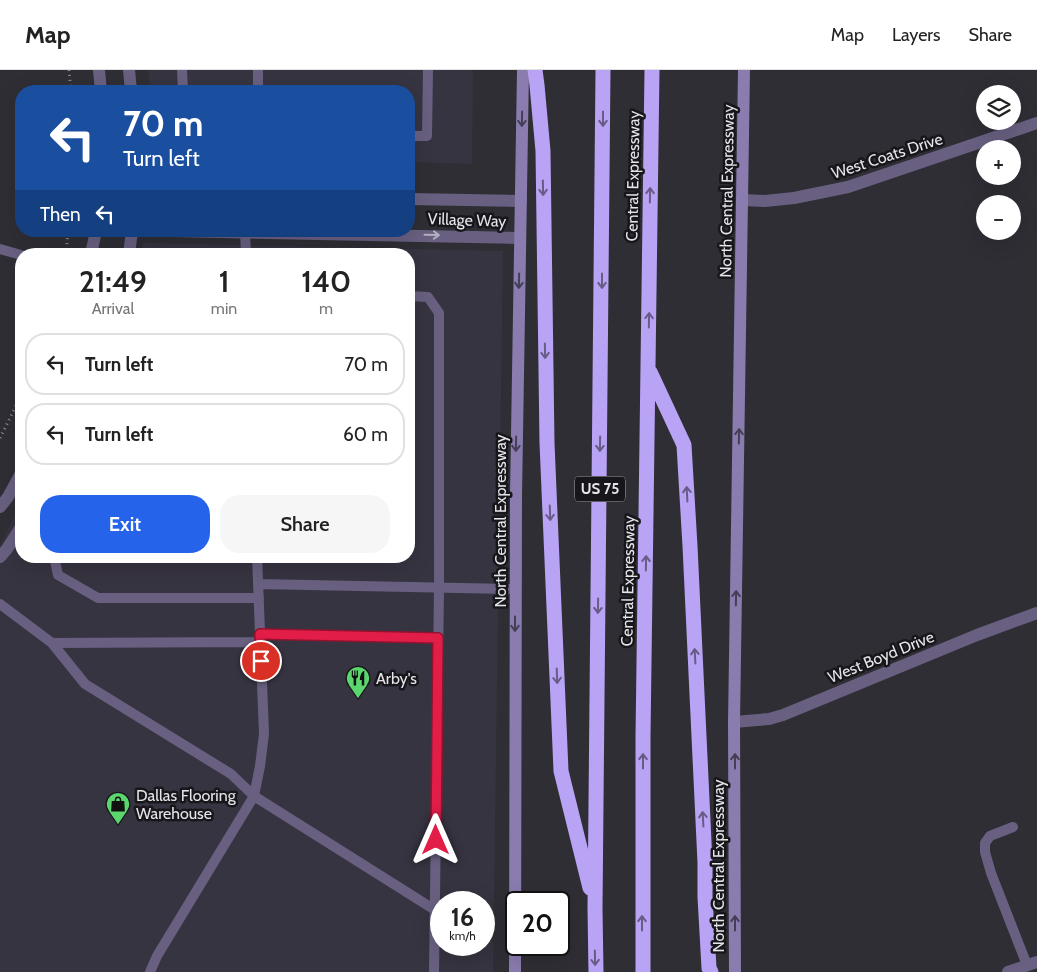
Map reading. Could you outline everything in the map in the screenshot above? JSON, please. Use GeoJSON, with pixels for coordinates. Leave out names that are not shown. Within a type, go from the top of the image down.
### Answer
{"type":"FeatureCollection","features":[{"type":"Feature","properties":{"kind":"highway"},"geometry":{"type":"LineString","coordinates":[[535,70],[542,150],[547,442],[561,771],[595,909]]}},
{"type":"Feature","properties":{"kind":"highway","name":"Central Expressway"},"geometry":{"type":"LineString","coordinates":[[596,972],[603,70]]}},
{"type":"Feature","properties":{"kind":"highway","name":"Central Expressway"},"geometry":{"type":"LineString","coordinates":[[643,972],[643,745],[652,70]]}},
{"type":"Feature","properties":{"kind":"highway"},"geometry":{"type":"LineString","coordinates":[[648,369],[684,445],[705,863],[705,897],[709,968],[711,972]]}},
{"type":"Feature","properties":{"kind":"main road","name":"North Central Expressway"},"geometry":{"type":"LineString","coordinates":[[515,972],[515,589],[520,201],[524,70]]}},
{"type":"Feature","properties":{"kind":"main road","name":"North Central Expressway"},"geometry":{"type":"LineString","coordinates":[[735,972],[734,722],[744,70]]}},
{"type":"Feature","properties":{"kind":"street"},"geometry":{"type":"LineString","coordinates":[[99,70],[100,85]]}},
{"type":"Feature","properties":{"kind":"street"},"geometry":{"type":"LineString","coordinates":[[128,70],[130,85]]}},
{"type":"Feature","properties":{"kind":"street","name":"West Coats Drive"},"geometry":{"type":"LineString","coordinates":[[743,200],[794,198],[848,188],[1037,123]]}},
{"type":"Feature","properties":{"kind":"street","name":"Village Way"},"geometry":{"type":"LineString","coordinates":[[415,198],[520,201]]}},
{"type":"Feature","properties":{"kind":"street","name":"Village Way"},"geometry":{"type":"LineString","coordinates":[[415,235],[520,238]]}},
{"type":"Feature","properties":{"kind":"street"},"geometry":{"type":"LineString","coordinates":[[0,507],[15,484]]}},
{"type":"Feature","properties":{"kind":"street"},"geometry":{"type":"LineString","coordinates":[[0,557],[15,536]]}},
{"type":"Feature","properties":{"kind":"street","name":"West Boyd Drive"},"geometry":{"type":"LineString","coordinates":[[734,722],[769,719],[783,715],[977,635],[1037,613]]}},
{"type":"Feature","properties":{"kind":"street"},"geometry":{"type":"LineString","coordinates":[[1008,972],[1032,963]]}},
{"type":"Feature","properties":{"kind":"lane"},"geometry":{"type":"LineString","coordinates":[[182,70],[183,85]]}},
{"type":"Feature","properties":{"kind":"lane"},"geometry":{"type":"LineString","coordinates":[[258,70],[258,85]]}},
{"type":"Feature","properties":{"kind":"lane"},"geometry":{"type":"LineString","coordinates":[[415,136],[427,136],[428,70]]}},
{"type":"Feature","properties":{"kind":"lane"},"geometry":{"type":"LineString","coordinates":[[0,249],[15,253]]}},
{"type":"Feature","properties":{"kind":"lane"},"geometry":{"type":"LineString","coordinates":[[415,296],[428,297],[439,313],[439,588],[435,891]]}},
{"type":"Feature","properties":{"kind":"lane"},"geometry":{"type":"LineString","coordinates":[[55,563],[58,575],[98,598],[259,598]]}},
{"type":"Feature","properties":{"kind":"lane"},"geometry":{"type":"LineString","coordinates":[[150,972],[157,956],[254,796],[264,734],[257,563]]}},
{"type":"Feature","properties":{"kind":"lane"},"geometry":{"type":"LineString","coordinates":[[258,584],[515,589]]}},
{"type":"Feature","properties":{"kind":"lane"},"geometry":{"type":"LineString","coordinates":[[2,610],[52,643],[85,684],[231,774],[254,796],[430,907]]}},
{"type":"Feature","properties":{"kind":"lane"},"geometry":{"type":"LineString","coordinates":[[52,643],[260,638],[438,638]]}},
{"type":"Feature","properties":{"kind":"lane"},"geometry":{"type":"LineString","coordinates":[[1013,827],[990,836],[985,843],[985,852],[991,873],[1032,963]]}},
{"type":"Feature","properties":{"kind":"lane"},"geometry":{"type":"LineString","coordinates":[[434,956],[434,972]]}},
{"type":"Feature","properties":{"kind":"path"},"geometry":{"type":"LineString","coordinates":[[69,70],[70,85]]}},
{"type":"Feature","properties":{"kind":"path"},"geometry":{"type":"LineString","coordinates":[[0,438],[15,407]]}},
{"type":"Feature","properties":{"kind":"shaded area"},"geometry":{"type":"Polygon","coordinates":[[[148,70],[473,70],[472,164],[415,162],[415,85],[150,85],[148,70]]]}},
{"type":"Feature","properties":{"kind":"shaded area"},"geometry":{"type":"Polygon","coordinates":[[[144,243],[368,248],[142,248],[144,243]]]}},
{"type":"Feature","properties":{"kind":"shaded area"},"geometry":{"type":"Polygon","coordinates":[[[415,249],[503,251],[494,891],[430,891],[430,956],[493,956],[493,972],[0,972],[0,546],[15,514],[15,563],[415,563],[415,249]]]}},
{"type":"Feature","properties":{"kind":"place","name":"Arby's"},"geometry":{"type":"Point","coordinates":[358,699]}},
{"type":"Feature","properties":{"kind":"place","name":"Dallas Flooring Warehouse"},"geometry":{"type":"Point","coordinates":[118,825]}},
{"type":"Feature","properties":{"kind":"route"},"geometry":{"type":"LineString","coordinates":[[261,661],[260,634],[438,638],[436,840]]}}]}
